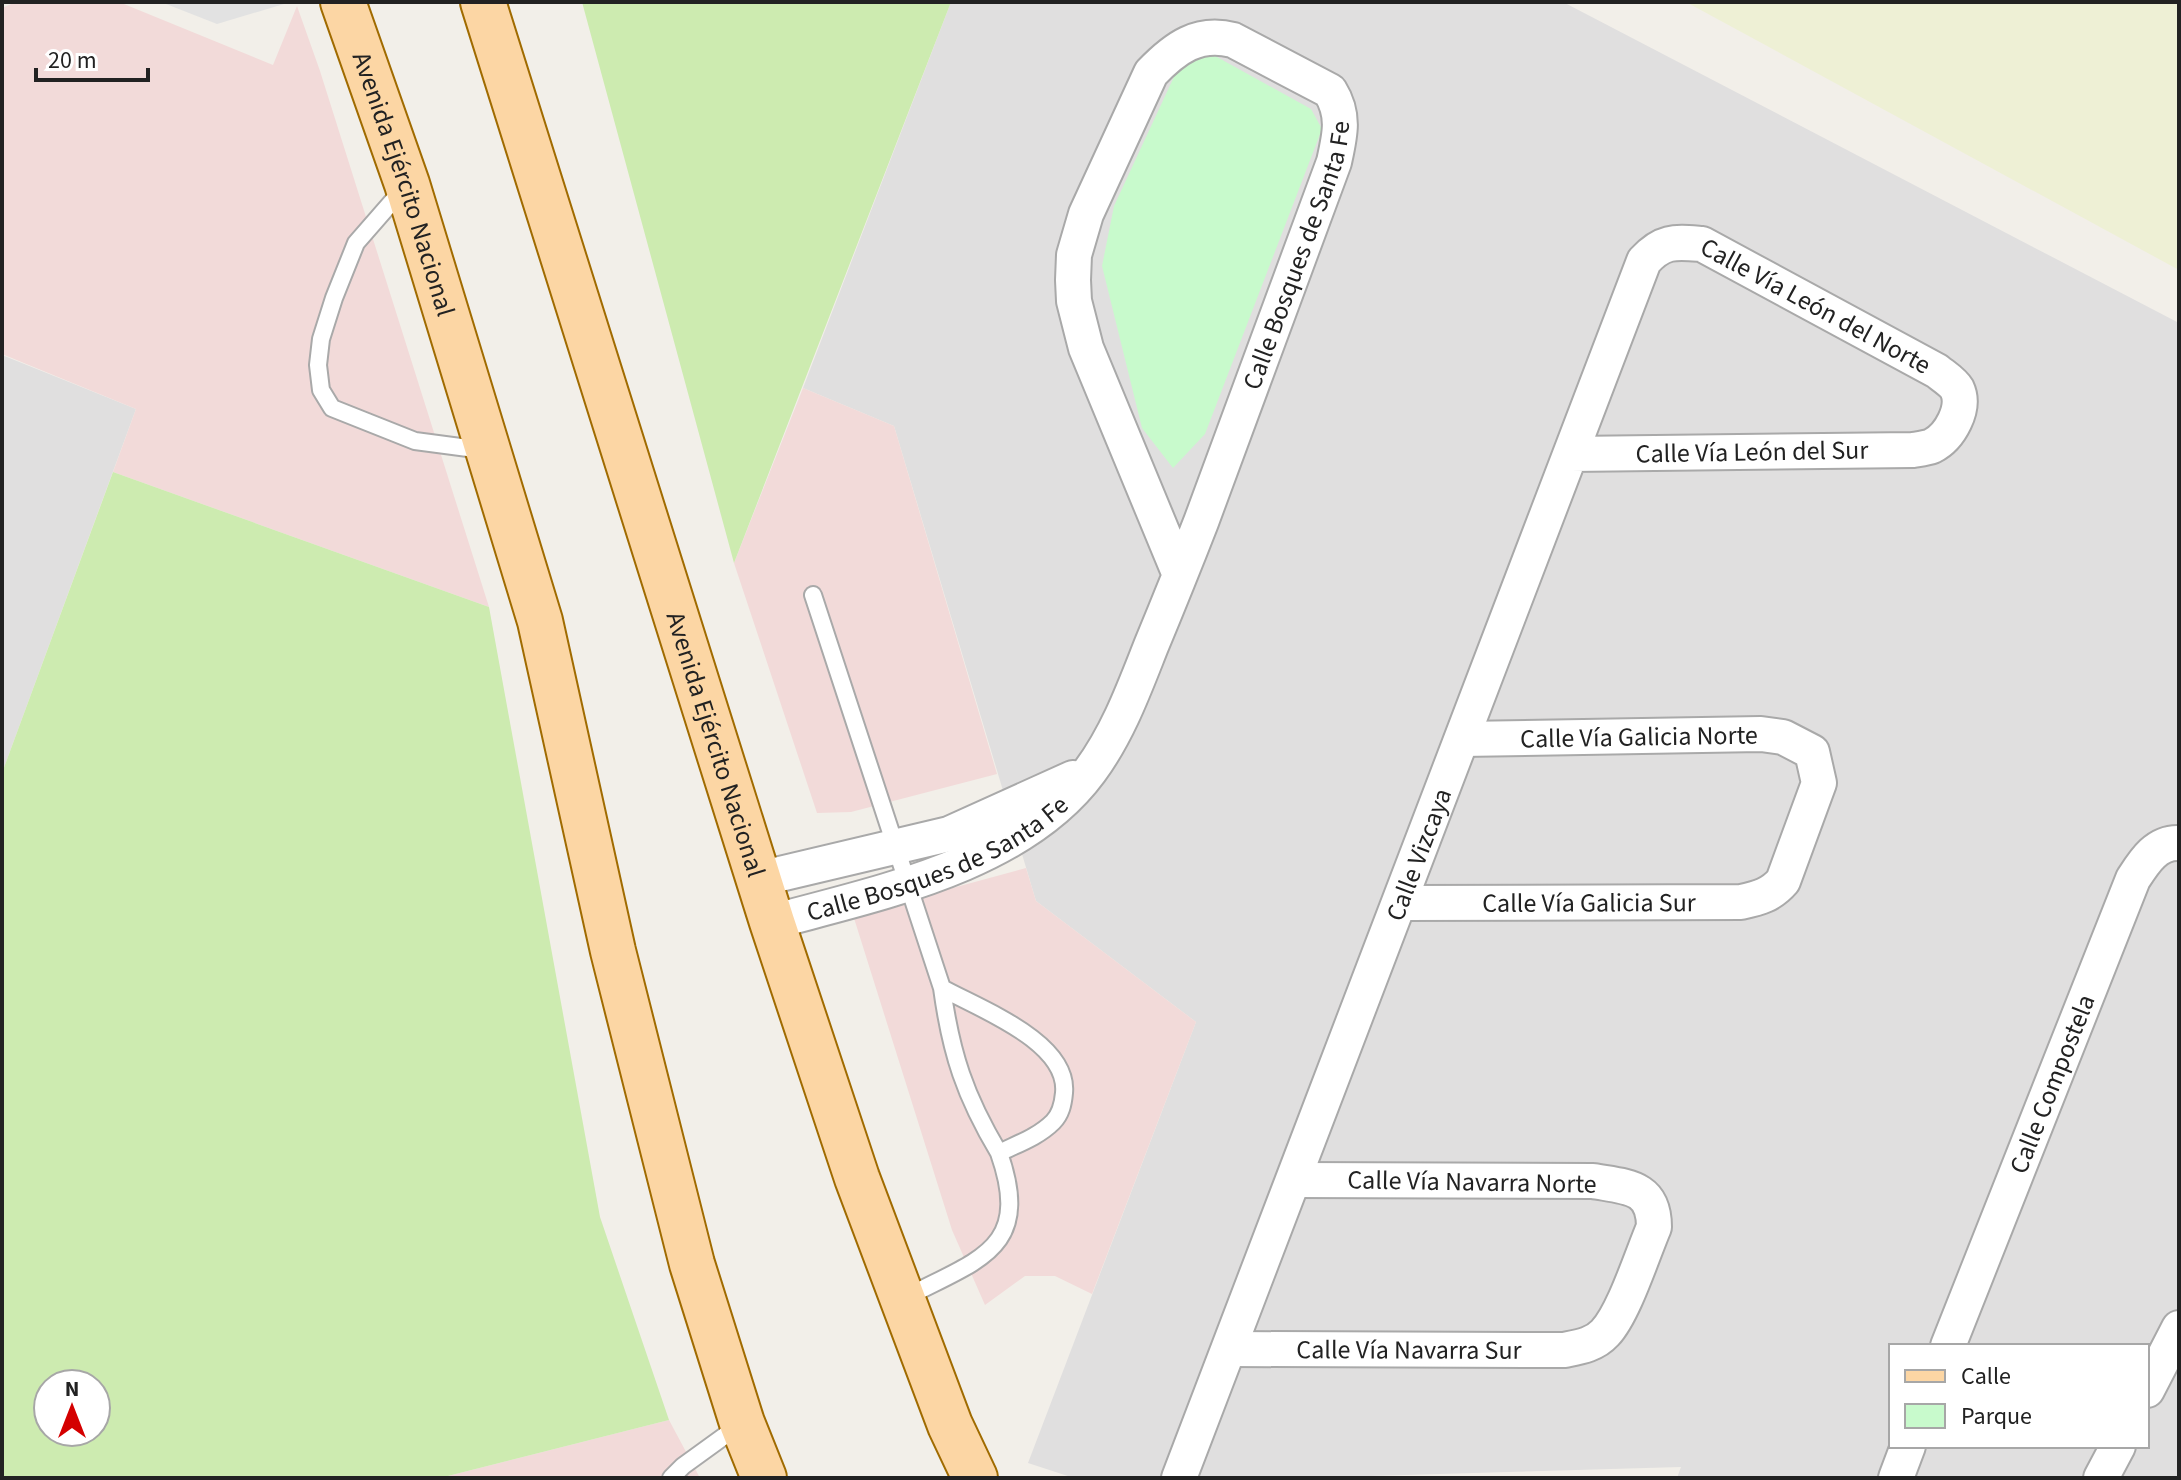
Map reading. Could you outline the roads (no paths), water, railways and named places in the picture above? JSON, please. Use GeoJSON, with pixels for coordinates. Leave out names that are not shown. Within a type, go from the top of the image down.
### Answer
{"type":"FeatureCollection","features":[{"type":"Feature","properties":{"kind":"main road","name":"Avenida Ejército Nacional"},"geometry":{"type":"LineString","coordinates":[[343,2],[407,184],[540,621],[613,951],[692,1264],[742,1423],[764,1478]]}},
{"type":"Feature","properties":{"kind":"main road","name":"Avenida Ejército Nacional"},"geometry":{"type":"LineString","coordinates":[[483,2],[772,922],[857,1178],[950,1425],[975,1478]]}},
{"type":"Feature","properties":{"kind":"street","name":"Calle Bosques de Santa Fe"},"geometry":{"type":"LineString","coordinates":[[772,922],[908,884],[998,847],[1033,827],[1063,801],[1089,772],[1126,708],[1180,575],[1334,162],[1341,117],[1330,91],[1233,40],[1216,36],[1193,41],[1168,56],[1151,73],[1086,214],[1074,255],[1074,301],[1086,348],[1180,575]]}},
{"type":"Feature","properties":{"kind":"street","name":"Calle Vía León del Norte"},"geometry":{"type":"LineString","coordinates":[[1669,243],[1702,244],[1937,371],[1957,389],[1959,411],[1945,436],[1932,446]]}},
{"type":"Feature","properties":{"kind":"street","name":"Calle Vizcaya"},"geometry":{"type":"LineString","coordinates":[[1179,1478],[1644,261],[1656,248],[1669,243]]}},
{"type":"Feature","properties":{"kind":"street","name":"Calle Vía León del Sur"},"geometry":{"type":"LineString","coordinates":[[1571,454],[1913,450],[1932,446]]}},
{"type":"Feature","properties":{"kind":"street","name":"Calle Vía Galicia Norte"},"geometry":{"type":"LineString","coordinates":[[1462,739],[1761,734],[1783,737],[1812,752],[1819,783],[1783,881],[1774,891]]}},
{"type":"Feature","properties":{"kind":"street","name":"Calle Bosques de Santa Fe"},"geometry":{"type":"LineString","coordinates":[[759,879],[949,834],[1089,772]]}},
{"type":"Feature","properties":{"kind":"street","name":"Calle Compostela"},"geometry":{"type":"LineString","coordinates":[[1949,1344],[2133,879],[2159,848],[2179,843]]}},
{"type":"Feature","properties":{"kind":"street","name":"Calle Vía Galicia Sur"},"geometry":{"type":"LineString","coordinates":[[1401,903],[1741,902],[1774,891]]}},
{"type":"Feature","properties":{"kind":"street","name":"Calle Vía Navarra Norte"},"geometry":{"type":"LineString","coordinates":[[1294,1180],[1593,1181],[1630,1188],[1647,1197],[1654,1212],[1654,1227],[1616,1317],[1605,1334],[1589,1345]]}},
{"type":"Feature","properties":{"kind":"street"},"geometry":{"type":"LineString","coordinates":[[2149,1386],[2179,1328]]}},
{"type":"Feature","properties":{"kind":"street","name":"Calle Vía Navarra Sur"},"geometry":{"type":"LineString","coordinates":[[1229,1349],[1564,1350],[1589,1345]]}},
{"type":"Feature","properties":{"kind":"street"},"geometry":{"type":"LineString","coordinates":[[1896,1478],[1907,1448]]}},
{"type":"Feature","properties":{"kind":"street"},"geometry":{"type":"LineString","coordinates":[[2101,1478],[2117,1448]]}},
{"type":"Feature","properties":{"kind":"lane"},"geometry":{"type":"LineString","coordinates":[[407,184],[356,243],[321,339],[318,365],[321,390],[332,408],[415,441],[489,451]]}},
{"type":"Feature","properties":{"kind":"lane"},"geometry":{"type":"LineString","coordinates":[[813,595],[942,988],[949,1037],[958,1071],[978,1118],[999,1153],[1011,1199],[1009,1221],[1001,1240],[977,1260],[902,1300]]}},
{"type":"Feature","properties":{"kind":"lane"},"geometry":{"type":"LineString","coordinates":[[942,988],[1029,1035],[1051,1055],[1065,1084],[1062,1106],[1055,1120],[1039,1134],[999,1153]]}},
{"type":"Feature","properties":{"kind":"lane"},"geometry":{"type":"LineString","coordinates":[[671,1478],[742,1423]]}}]}
